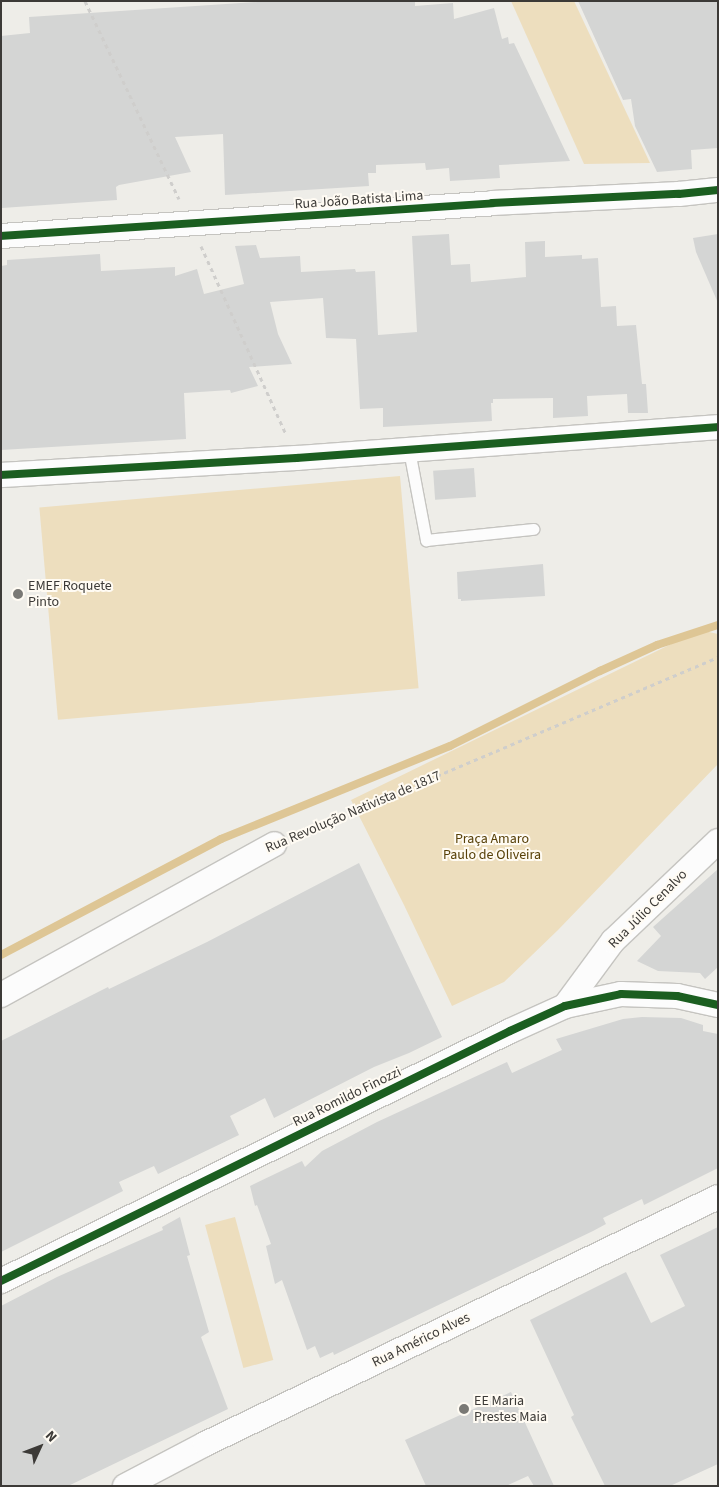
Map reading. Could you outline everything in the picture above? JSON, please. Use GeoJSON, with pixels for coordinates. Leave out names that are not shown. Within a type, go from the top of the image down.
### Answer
{"type":"FeatureCollection","features":[{"type":"Feature","properties":{"kind":"street","name":"Rua João Batista Lima"},"geometry":{"type":"LineString","coordinates":[[1,236],[718,190]]}},
{"type":"Feature","properties":{"kind":"street"},"geometry":{"type":"LineString","coordinates":[[1,475],[409,450],[718,427]]}},
{"type":"Feature","properties":{"kind":"street","name":"Rua Júlio Cenalvo"},"geometry":{"type":"LineString","coordinates":[[565,1006],[613,941],[718,841]]}},
{"type":"Feature","properties":{"kind":"street","name":"Rua Revolução Nativista de 1817"},"geometry":{"type":"LineString","coordinates":[[1,995],[274,844]]}},
{"type":"Feature","properties":{"kind":"street","name":"Rua Romildo Finozzi"},"geometry":{"type":"LineString","coordinates":[[1,1282],[510,1031],[565,1006],[621,994],[677,996],[718,1005]]}},
{"type":"Feature","properties":{"kind":"street","name":"Rua Américo Alves"},"geometry":{"type":"LineString","coordinates":[[125,1486],[205,1444],[718,1197]]}},
{"type":"Feature","properties":{"kind":"lane"},"geometry":{"type":"LineString","coordinates":[[409,450],[426,540],[533,529]]}},
{"type":"Feature","properties":{"kind":"green space"},"geometry":{"type":"Polygon","coordinates":[[[511,1],[574,1],[650,163],[584,164],[511,1]]]}},
{"type":"Feature","properties":{"kind":"green space"},"geometry":{"type":"Polygon","coordinates":[[[400,476],[419,688],[58,720],[39,508],[400,476]]]}},
{"type":"Feature","properties":{"kind":"green space","name":"Praça Amaro Paulo de Oliveira"},"geometry":{"type":"Polygon","coordinates":[[[700,630],[718,634],[718,764],[558,930],[504,982],[452,1006],[351,800],[700,630]]]}},
{"type":"Feature","properties":{"kind":"green space"},"geometry":{"type":"Polygon","coordinates":[[[235,1217],[273,1360],[243,1368],[205,1225],[235,1217]]]}},
{"type":"Feature","properties":{"kind":"building"},"geometry":{"type":"Polygon","coordinates":[[[272,1],[415,1],[415,6],[453,3],[454,19],[494,8],[502,39],[508,37],[509,44],[514,43],[570,161],[499,165],[500,178],[450,181],[449,168],[426,170],[425,163],[376,165],[376,173],[368,173],[369,186],[225,195],[223,134],[175,137],[191,172],[119,185],[116,187],[117,200],[2,208],[1,36],[30,33],[29,17],[272,1]]]}},
{"type":"Feature","properties":{"kind":"building"},"geometry":{"type":"Polygon","coordinates":[[[578,1],[718,1],[718,148],[691,150],[692,169],[657,172],[635,126],[631,99],[623,100],[578,1]]]}},
{"type":"Feature","properties":{"kind":"building"},"geometry":{"type":"Polygon","coordinates":[[[449,234],[451,265],[470,264],[471,282],[526,277],[525,242],[545,241],[545,257],[582,255],[582,259],[598,258],[601,307],[616,306],[617,326],[636,325],[642,384],[646,384],[648,413],[628,413],[627,394],[587,396],[588,416],[553,418],[553,398],[493,399],[493,403],[491,403],[492,421],[383,427],[383,408],[360,409],[356,339],[326,338],[323,298],[270,302],[278,334],[292,364],[249,367],[258,386],[231,393],[230,390],[184,393],[186,439],[1,450],[1,266],[7,265],[7,260],[100,254],[101,271],[175,267],[175,276],[197,269],[204,294],[244,284],[235,246],[256,245],[260,258],[300,256],[301,272],[355,269],[356,272],[375,271],[378,335],[417,332],[412,236],[449,234]]]}},
{"type":"Feature","properties":{"kind":"building"},"geometry":{"type":"Polygon","coordinates":[[[718,234],[718,303],[696,252],[693,238],[718,234]]]}},
{"type":"Feature","properties":{"kind":"building"},"geometry":{"type":"Polygon","coordinates":[[[474,468],[476,497],[435,500],[433,471],[474,468]]]}},
{"type":"Feature","properties":{"kind":"building"},"geometry":{"type":"Polygon","coordinates":[[[543,564],[545,596],[461,601],[461,599],[458,599],[457,572],[543,564]]]}},
{"type":"Feature","properties":{"kind":"building"},"geometry":{"type":"Polygon","coordinates":[[[359,863],[442,1037],[374,1067],[274,1118],[265,1098],[230,1116],[239,1135],[158,1174],[154,1166],[119,1182],[123,1191],[1,1252],[1,1041],[108,987],[109,989],[207,942],[359,863]]]}},
{"type":"Feature","properties":{"kind":"building"},"geometry":{"type":"Polygon","coordinates":[[[718,869],[718,967],[705,979],[700,973],[658,971],[637,961],[661,936],[653,927],[718,869]]]}},
{"type":"Feature","properties":{"kind":"building"},"geometry":{"type":"Polygon","coordinates":[[[642,1017],[681,1018],[703,1025],[703,1031],[718,1034],[718,1168],[644,1205],[642,1199],[603,1218],[606,1224],[593,1231],[334,1355],[333,1352],[320,1358],[315,1346],[307,1350],[282,1280],[275,1284],[266,1246],[271,1244],[257,1205],[255,1206],[250,1186],[302,1161],[305,1167],[322,1151],[377,1122],[507,1062],[512,1073],[562,1050],[556,1039],[623,1019],[642,1017]]]}},
{"type":"Feature","properties":{"kind":"building"},"geometry":{"type":"Polygon","coordinates":[[[180,1217],[190,1255],[187,1256],[209,1332],[201,1337],[228,1409],[68,1486],[1,1486],[1,1306],[57,1277],[163,1230],[162,1227],[180,1217]]]}},
{"type":"Feature","properties":{"kind":"building"},"geometry":{"type":"Polygon","coordinates":[[[718,1227],[718,1464],[670,1486],[605,1486],[571,1417],[574,1415],[530,1320],[626,1272],[651,1323],[685,1306],[660,1255],[718,1227]]]}},
{"type":"Feature","properties":{"kind":"building"},"geometry":{"type":"Polygon","coordinates":[[[511,1392],[554,1486],[534,1486],[528,1476],[506,1486],[426,1486],[405,1440],[511,1392]]]}},
{"type":"Feature","properties":{"kind":"waterway"},"geometry":{"type":"LineString","coordinates":[[1,955],[221,839],[450,746],[600,671],[657,645],[718,625]]}},
{"type":"Feature","properties":{"kind":"cycle path"},"geometry":{"type":"LineString","coordinates":[[1,236],[718,190]]}},
{"type":"Feature","properties":{"kind":"cycle path"},"geometry":{"type":"LineString","coordinates":[[1,475],[297,458],[718,427]]}},
{"type":"Feature","properties":{"kind":"cycle path"},"geometry":{"type":"LineString","coordinates":[[1,1281],[510,1031],[565,1006],[621,994],[677,996],[718,1005]]}},
{"type":"Feature","properties":{"kind":"place","name":"EMEF Roquete Pinto"},"geometry":{"type":"Point","coordinates":[18,594]}},
{"type":"Feature","properties":{"kind":"place","name":"EE Maria Prestes Maia"},"geometry":{"type":"Point","coordinates":[464,1409]}}]}
